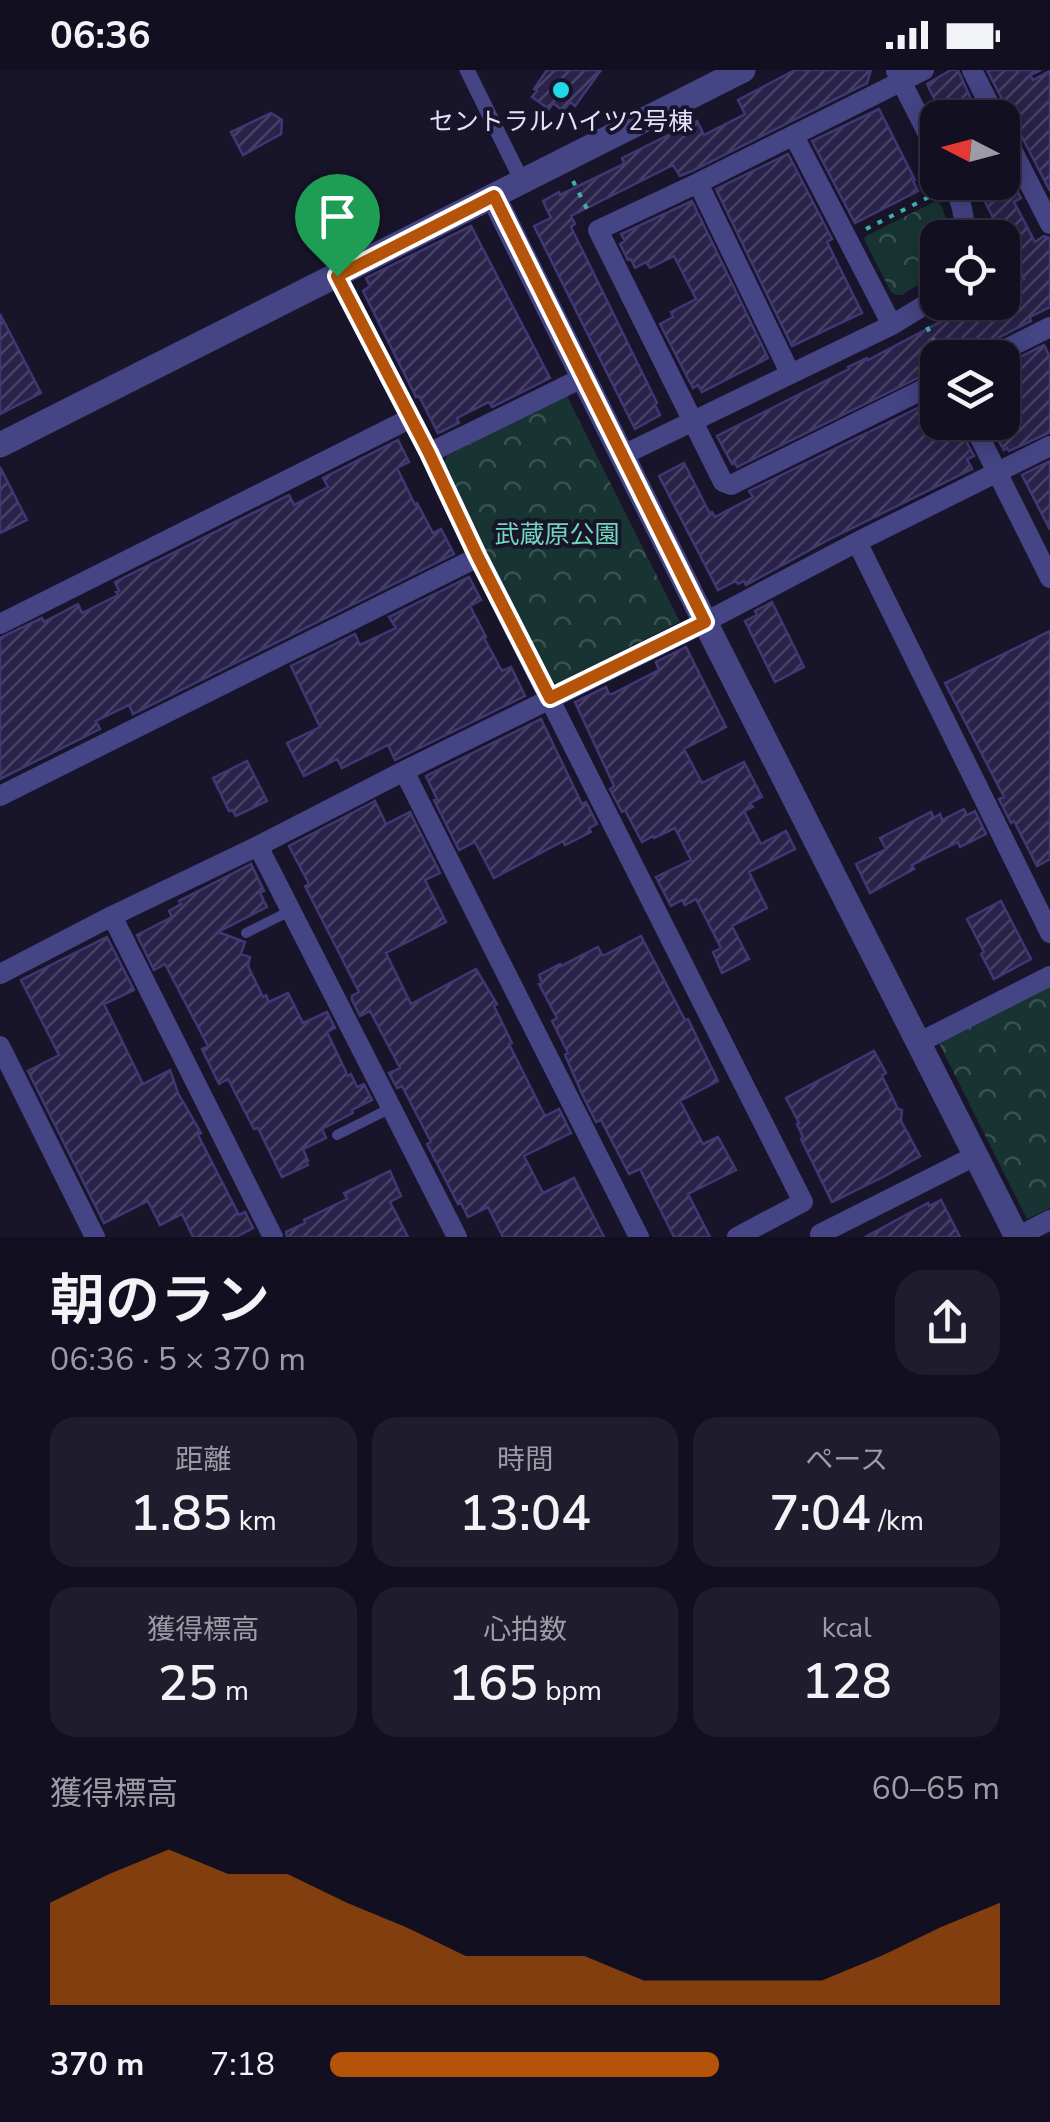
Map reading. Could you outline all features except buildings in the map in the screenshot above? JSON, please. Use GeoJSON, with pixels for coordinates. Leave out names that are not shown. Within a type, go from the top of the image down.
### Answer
{"type":"FeatureCollection","features":[{"type":"Feature","properties":{"kind":"street"},"geometry":{"type":"LineString","coordinates":[[468,70],[522,181]]}},
{"type":"Feature","properties":{"kind":"street"},"geometry":{"type":"LineString","coordinates":[[0,445],[743,70]]}},
{"type":"Feature","properties":{"kind":"street"},"geometry":{"type":"LineString","coordinates":[[920,391],[730,485],[722,482],[598,230],[794,136],[898,76],[924,70]]}},
{"type":"Feature","properties":{"kind":"street"},"geometry":{"type":"LineString","coordinates":[[972,70],[987,100]]}},
{"type":"Feature","properties":{"kind":"street"},"geometry":{"type":"LineString","coordinates":[[898,76],[920,119]]}},
{"type":"Feature","properties":{"kind":"street"},"geometry":{"type":"LineString","coordinates":[[794,136],[892,325]]}},
{"type":"Feature","properties":{"kind":"street"},"geometry":{"type":"LineString","coordinates":[[1020,165],[1050,224]]}},
{"type":"Feature","properties":{"kind":"street"},"geometry":{"type":"LineString","coordinates":[[698,184],[790,374]]}},
{"type":"Feature","properties":{"kind":"street"},"geometry":{"type":"LineString","coordinates":[[494,196],[1017,1237],[1050,1220]]}},
{"type":"Feature","properties":{"kind":"street"},"geometry":{"type":"LineString","coordinates":[[337,276],[803,1202],[737,1237]]}},
{"type":"Feature","properties":{"kind":"street"},"geometry":{"type":"LineString","coordinates":[[623,454],[892,325],[920,307]]}},
{"type":"Feature","properties":{"kind":"street"},"geometry":{"type":"LineString","coordinates":[[1020,341],[1050,326]]}},
{"type":"Feature","properties":{"kind":"street"},"geometry":{"type":"LineString","coordinates":[[429,453],[584,377]]}},
{"type":"Feature","properties":{"kind":"street"},"geometry":{"type":"LineString","coordinates":[[0,624],[411,418]]}},
{"type":"Feature","properties":{"kind":"street"},"geometry":{"type":"LineString","coordinates":[[981,440],[1050,578]]}},
{"type":"Feature","properties":{"kind":"street"},"geometry":{"type":"LineString","coordinates":[[0,974],[1050,446]]}},
{"type":"Feature","properties":{"kind":"street"},"geometry":{"type":"LineString","coordinates":[[856,542],[1050,934]]}},
{"type":"Feature","properties":{"kind":"street"},"geometry":{"type":"LineString","coordinates":[[0,796],[478,557]]}},
{"type":"Feature","properties":{"kind":"street"},"geometry":{"type":"LineString","coordinates":[[404,771],[638,1237]]}},
{"type":"Feature","properties":{"kind":"street"},"geometry":{"type":"LineString","coordinates":[[258,846],[457,1237]]}},
{"type":"Feature","properties":{"kind":"street"},"geometry":{"type":"LineString","coordinates":[[112,916],[273,1237]]}},
{"type":"Feature","properties":{"kind":"street"},"geometry":{"type":"LineString","coordinates":[[918,1042],[1050,976]]}},
{"type":"Feature","properties":{"kind":"street"},"geometry":{"type":"LineString","coordinates":[[0,1046],[96,1237]]}},
{"type":"Feature","properties":{"kind":"street"},"geometry":{"type":"LineString","coordinates":[[821,1237],[820,1234],[975,1156]]}},
{"type":"Feature","properties":{"kind":"lane"},"geometry":{"type":"LineString","coordinates":[[246,933],[291,910]]}},
{"type":"Feature","properties":{"kind":"lane"},"geometry":{"type":"LineString","coordinates":[[337,1135],[391,1108]]}},
{"type":"Feature","properties":{"kind":"path"},"geometry":{"type":"LineString","coordinates":[[562,161],[598,230]]}},
{"type":"Feature","properties":{"kind":"path"},"geometry":{"type":"LineString","coordinates":[[858,233],[922,200]]}},
{"type":"Feature","properties":{"kind":"path"},"geometry":{"type":"LineString","coordinates":[[925,323],[934,340]]}},
{"type":"Feature","properties":{"kind":"green space"},"geometry":{"type":"Polygon","coordinates":[[[934,202],[945,214],[946,220],[920,220],[920,284],[902,295],[891,292],[864,239],[934,202]]]}},
{"type":"Feature","properties":{"kind":"green space","name":"武蔵原公園"},"geometry":{"type":"Polygon","coordinates":[[[566,394],[680,622],[557,683],[550,681],[443,463],[447,456],[566,394]]]}},
{"type":"Feature","properties":{"kind":"green space"},"geometry":{"type":"Polygon","coordinates":[[[1050,986],[1050,1208],[1027,1219],[939,1043],[1050,986]]]}},
{"type":"Feature","properties":{"kind":"place","name":"セントラルハイツ2号棟"},"geometry":{"type":"Point","coordinates":[561,90]}},
{"type":"Feature","properties":{"kind":"route"},"geometry":{"type":"LineString","coordinates":[[494,196],[705,622],[550,698],[337,276],[494,196]]}}]}
